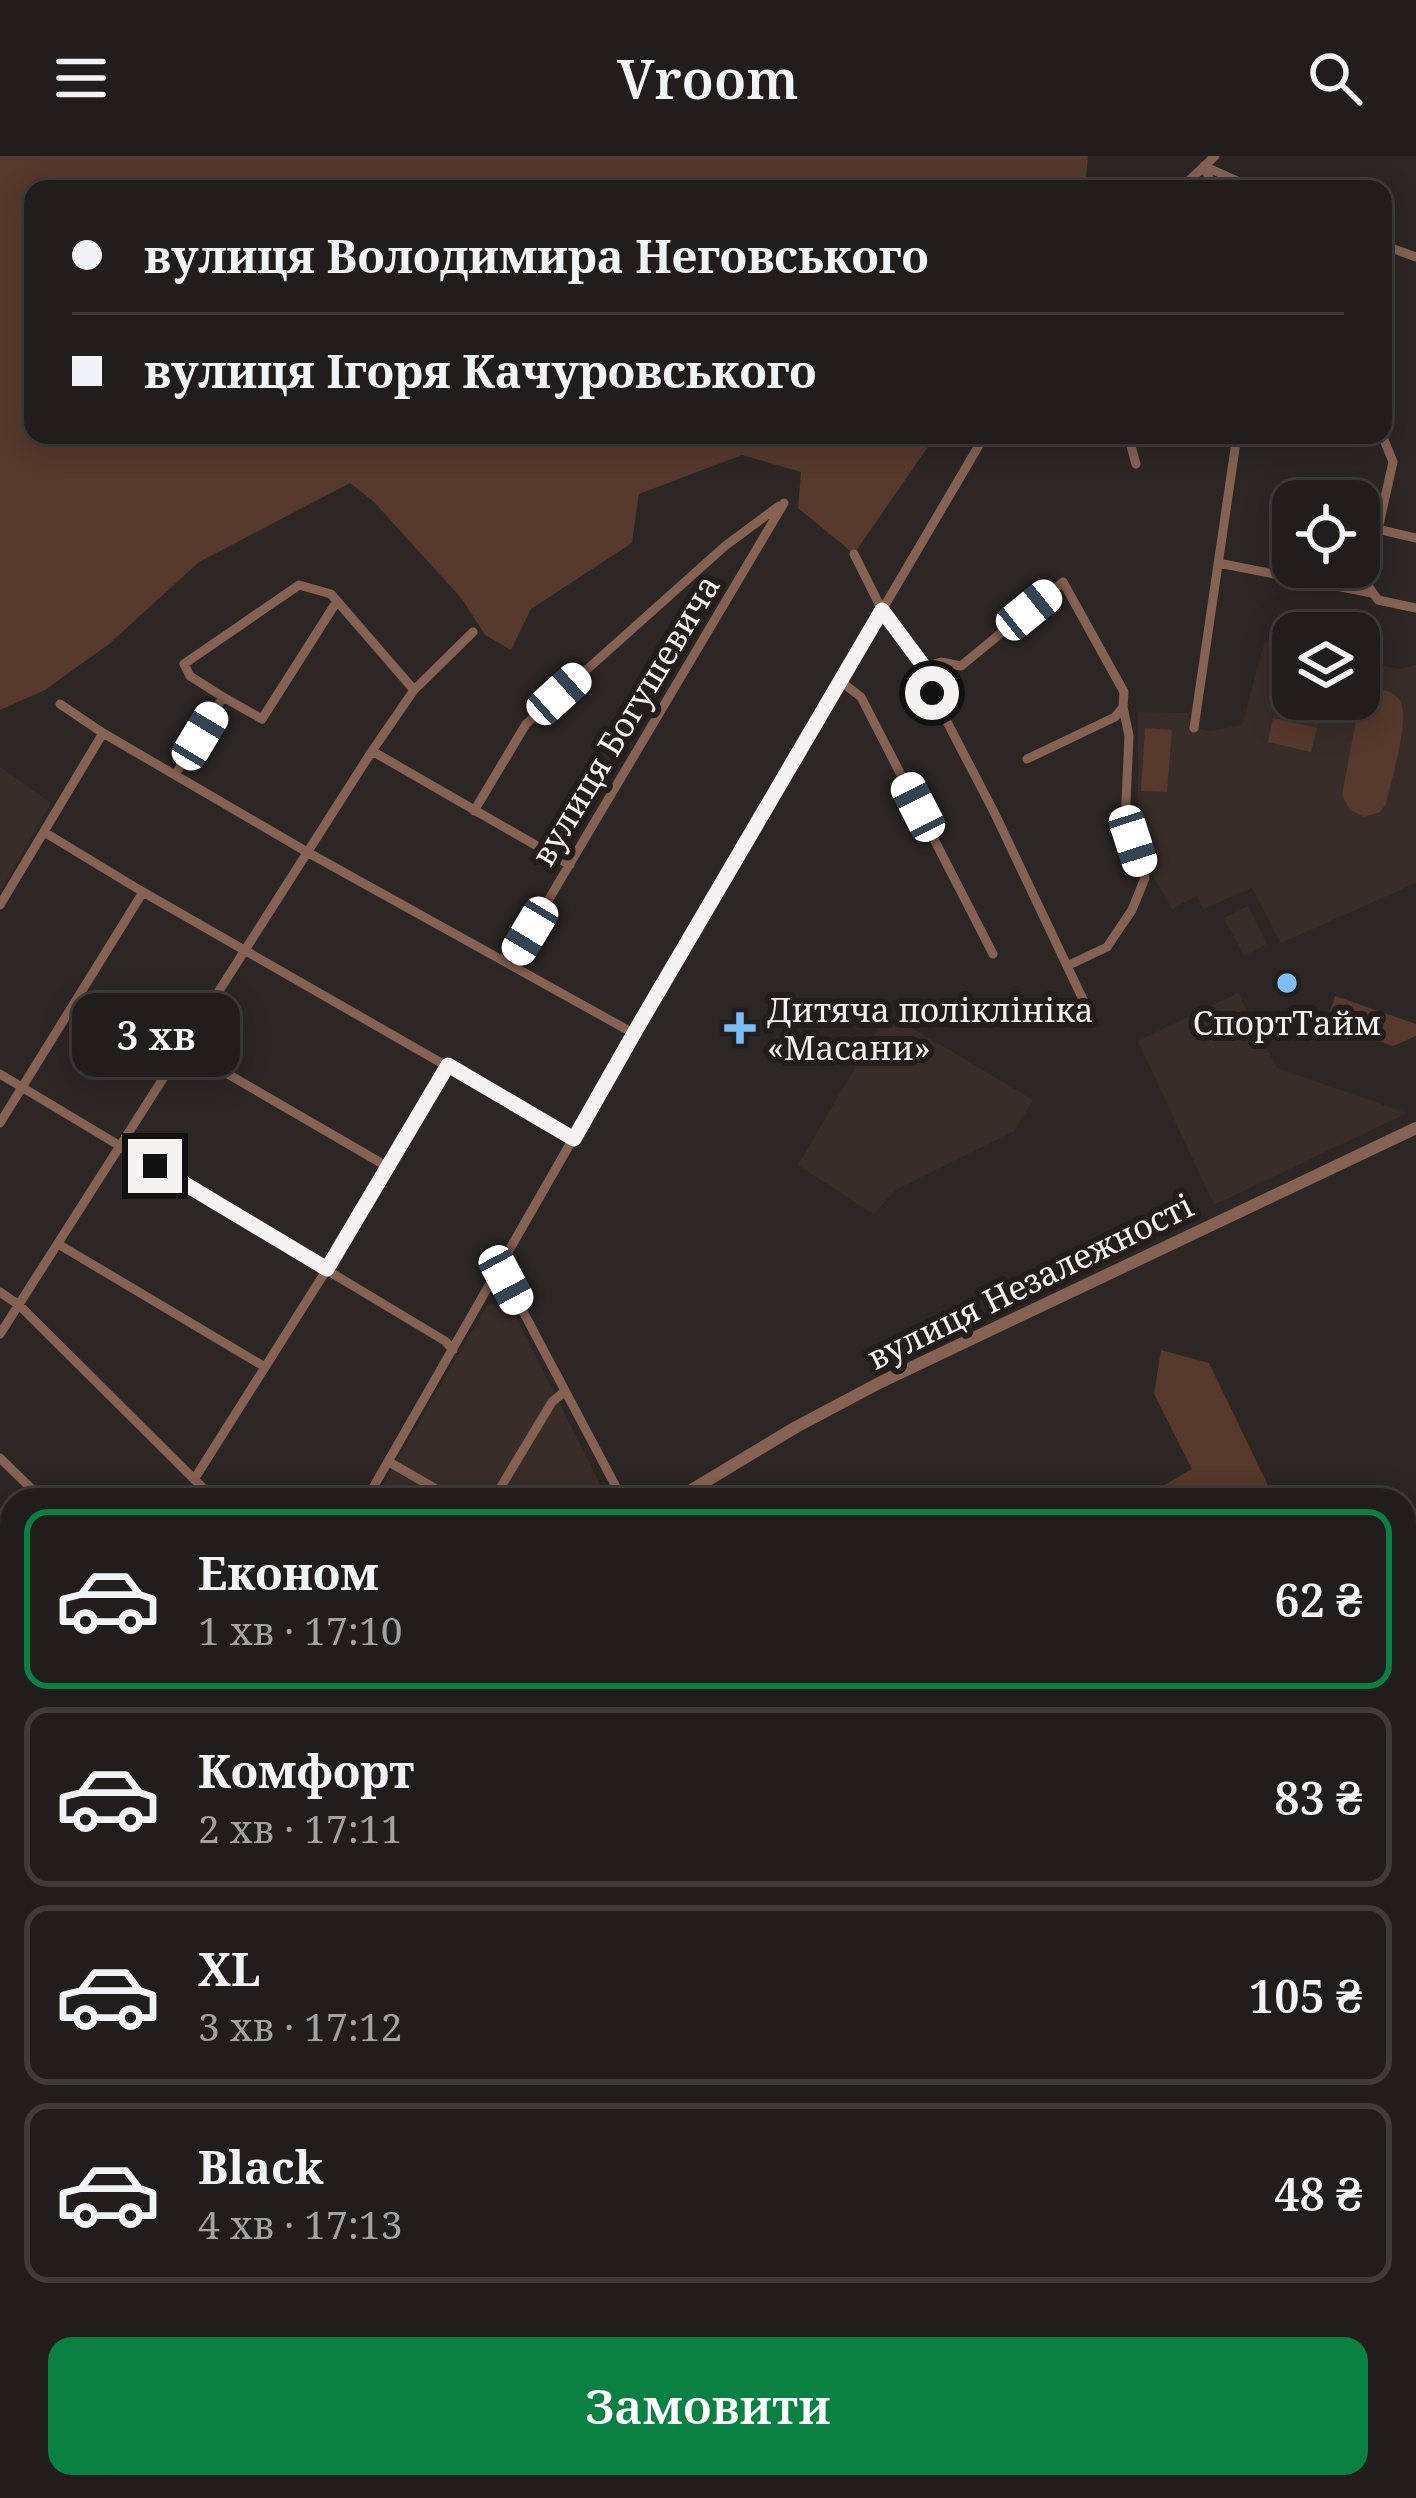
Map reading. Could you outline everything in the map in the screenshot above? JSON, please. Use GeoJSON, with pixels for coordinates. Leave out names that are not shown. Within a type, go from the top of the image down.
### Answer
{"type":"FeatureCollection","features":[{"type":"Feature","properties":{"kind":"street"},"geometry":{"type":"LineString","coordinates":[[1189,180],[1214,156]]}},
{"type":"Feature","properties":{"kind":"street"},"geometry":{"type":"LineString","coordinates":[[1204,166],[1210,180]]}},
{"type":"Feature","properties":{"kind":"street"},"geometry":{"type":"LineString","coordinates":[[1204,166],[1235,180]]}},
{"type":"Feature","properties":{"kind":"street"},"geometry":{"type":"LineString","coordinates":[[373,1488],[633,1033],[980,444]]}},
{"type":"Feature","properties":{"kind":"street"},"geometry":{"type":"LineString","coordinates":[[1130,444],[1136,464]]}},
{"type":"Feature","properties":{"kind":"street"},"geometry":{"type":"LineString","coordinates":[[1195,728],[1237,444]]}},
{"type":"Feature","properties":{"kind":"street"},"geometry":{"type":"LineString","coordinates":[[1380,517],[1393,462],[1386,444]]}},
{"type":"Feature","properties":{"kind":"street","name":"вулиця Богушевича"},"geometry":{"type":"LineString","coordinates":[[474,811],[526,724],[725,546],[784,503],[511,963]]}},
{"type":"Feature","properties":{"kind":"street"},"geometry":{"type":"LineString","coordinates":[[1380,531],[1416,538]]}},
{"type":"Feature","properties":{"kind":"street"},"geometry":{"type":"LineString","coordinates":[[854,554],[882,610],[925,668],[932,693],[1087,1008]]}},
{"type":"Feature","properties":{"kind":"street"},"geometry":{"type":"LineString","coordinates":[[1218,563],[1373,593]]}},
{"type":"Feature","properties":{"kind":"street"},"geometry":{"type":"LineString","coordinates":[[925,668],[941,662],[961,666],[1063,582],[1124,692],[1129,736],[1125,823],[1145,878],[1132,910],[1107,947],[1066,966]]}},
{"type":"Feature","properties":{"kind":"street"},"geometry":{"type":"LineString","coordinates":[[337,601],[262,718],[190,676],[184,664],[299,585],[331,594],[414,690]]}},
{"type":"Feature","properties":{"kind":"street"},"geometry":{"type":"LineString","coordinates":[[1370,588],[1378,600],[1416,608]]}},
{"type":"Feature","properties":{"kind":"street"},"geometry":{"type":"LineString","coordinates":[[0,1334],[372,752],[414,690],[473,632]]}},
{"type":"Feature","properties":{"kind":"street"},"geometry":{"type":"LineString","coordinates":[[840,681],[861,697],[992,954]]}},
{"type":"Feature","properties":{"kind":"street"},"geometry":{"type":"LineString","coordinates":[[175,775],[224,697]]}},
{"type":"Feature","properties":{"kind":"street"},"geometry":{"type":"LineString","coordinates":[[60,704],[307,851],[633,1033]]}},
{"type":"Feature","properties":{"kind":"street"},"geometry":{"type":"LineString","coordinates":[[1027,759],[1115,717],[1123,707]]}},
{"type":"Feature","properties":{"kind":"street"},"geometry":{"type":"LineString","coordinates":[[0,905],[103,733]]}},
{"type":"Feature","properties":{"kind":"street"},"geometry":{"type":"LineString","coordinates":[[372,752],[570,866]]}},
{"type":"Feature","properties":{"kind":"street"},"geometry":{"type":"LineString","coordinates":[[44,832],[574,1139]]}},
{"type":"Feature","properties":{"kind":"street"},"geometry":{"type":"LineString","coordinates":[[0,1123],[143,892]]}},
{"type":"Feature","properties":{"kind":"street"},"geometry":{"type":"LineString","coordinates":[[183,1048],[388,1167]]}},
{"type":"Feature","properties":{"kind":"street"},"geometry":{"type":"LineString","coordinates":[[195,1478],[448,1065]]}},
{"type":"Feature","properties":{"kind":"street"},"geometry":{"type":"LineString","coordinates":[[0,1074],[446,1341],[453,1350]]}},
{"type":"Feature","properties":{"kind":"street","name":"вулиця Незалежності"},"geometry":{"type":"LineString","coordinates":[[696,1488],[881,1382],[1416,1128]]}},
{"type":"Feature","properties":{"kind":"street"},"geometry":{"type":"LineString","coordinates":[[58,1244],[265,1367]]}},
{"type":"Feature","properties":{"kind":"street"},"geometry":{"type":"LineString","coordinates":[[500,1268],[617,1488]]}},
{"type":"Feature","properties":{"kind":"street"},"geometry":{"type":"LineString","coordinates":[[0,1292],[19,1305],[204,1488]]}},
{"type":"Feature","properties":{"kind":"street"},"geometry":{"type":"LineString","coordinates":[[500,1488],[556,1397],[565,1390]]}},
{"type":"Feature","properties":{"kind":"street"},"geometry":{"type":"LineString","coordinates":[[0,1458],[31,1488]]}},
{"type":"Feature","properties":{"kind":"street"},"geometry":{"type":"LineString","coordinates":[[389,1462],[434,1488]]}},
{"type":"Feature","properties":{"kind":"shaded area"},"geometry":{"type":"Polygon","coordinates":[[[0,156],[1088,156],[1086,180],[24,180],[24,444],[930,444],[854,554],[798,508],[801,472],[742,455],[639,494],[632,543],[531,609],[511,650],[485,635],[462,599],[374,502],[350,483],[199,562],[109,644],[45,690],[0,710],[0,156]]]}},
{"type":"Feature","properties":{"kind":"shaded area"},"geometry":{"type":"Polygon","coordinates":[[[1265,640],[1272,641],[1272,720],[1380,720],[1380,665],[1399,669],[1416,665],[1416,883],[1281,943],[1252,888],[1203,909],[1197,896],[1172,909],[1138,850],[1138,712],[1188,713],[1191,727],[1210,731],[1242,725],[1265,640]]]}},
{"type":"Feature","properties":{"kind":"shaded area"},"geometry":{"type":"Polygon","coordinates":[[[1380,691],[1390,692],[1401,703],[1403,724],[1386,804],[1380,812],[1364,817],[1349,809],[1342,795],[1356,720],[1380,720],[1380,691]]]}},
{"type":"Feature","properties":{"kind":"shaded area"},"geometry":{"type":"Polygon","coordinates":[[[1273,720],[1317,728],[1311,752],[1268,742],[1273,720]]]}},
{"type":"Feature","properties":{"kind":"shaded area"},"geometry":{"type":"Polygon","coordinates":[[[1145,728],[1172,730],[1167,792],[1141,791],[1145,728]]]}},
{"type":"Feature","properties":{"kind":"shaded area"},"geometry":{"type":"Polygon","coordinates":[[[0,767],[51,803],[0,892],[0,767]]]}},
{"type":"Feature","properties":{"kind":"shaded area"},"geometry":{"type":"Polygon","coordinates":[[[1248,906],[1267,944],[1244,956],[1224,918],[1248,906]]]}},
{"type":"Feature","properties":{"kind":"shaded area"},"geometry":{"type":"Polygon","coordinates":[[[1238,993],[1277,1068],[1407,1113],[1214,1205],[1138,1041],[1238,993]]]}},
{"type":"Feature","properties":{"kind":"shaded area"},"geometry":{"type":"Polygon","coordinates":[[[1335,996],[1416,1024],[1416,1036],[1393,1046],[1331,1024],[1335,996]]]}},
{"type":"Feature","properties":{"kind":"shaded area"},"geometry":{"type":"Polygon","coordinates":[[[887,1013],[1033,1100],[1014,1131],[897,1189],[873,1214],[798,1165],[887,1013]]]}},
{"type":"Feature","properties":{"kind":"shaded area"},"geometry":{"type":"Polygon","coordinates":[[[500,1302],[511,1307],[602,1488],[381,1488],[487,1305],[500,1302]]]}},
{"type":"Feature","properties":{"kind":"shaded area"},"geometry":{"type":"Polygon","coordinates":[[[1161,1350],[1209,1363],[1269,1488],[1160,1488],[1192,1469],[1154,1394],[1161,1350]]]}},
{"type":"Feature","properties":{"kind":"place","name":"СпортТайм"},"geometry":{"type":"Point","coordinates":[1287,983]}},
{"type":"Feature","properties":{"kind":"place","name":"Дитяча поліклініка «Масани»"},"geometry":{"type":"Point","coordinates":[740,1028]}},
{"type":"Feature","properties":{"kind":"route"},"geometry":{"type":"LineString","coordinates":[[155,1166],[327,1269],[448,1065],[574,1139],[882,610],[925,668],[932,693]]}}]}
